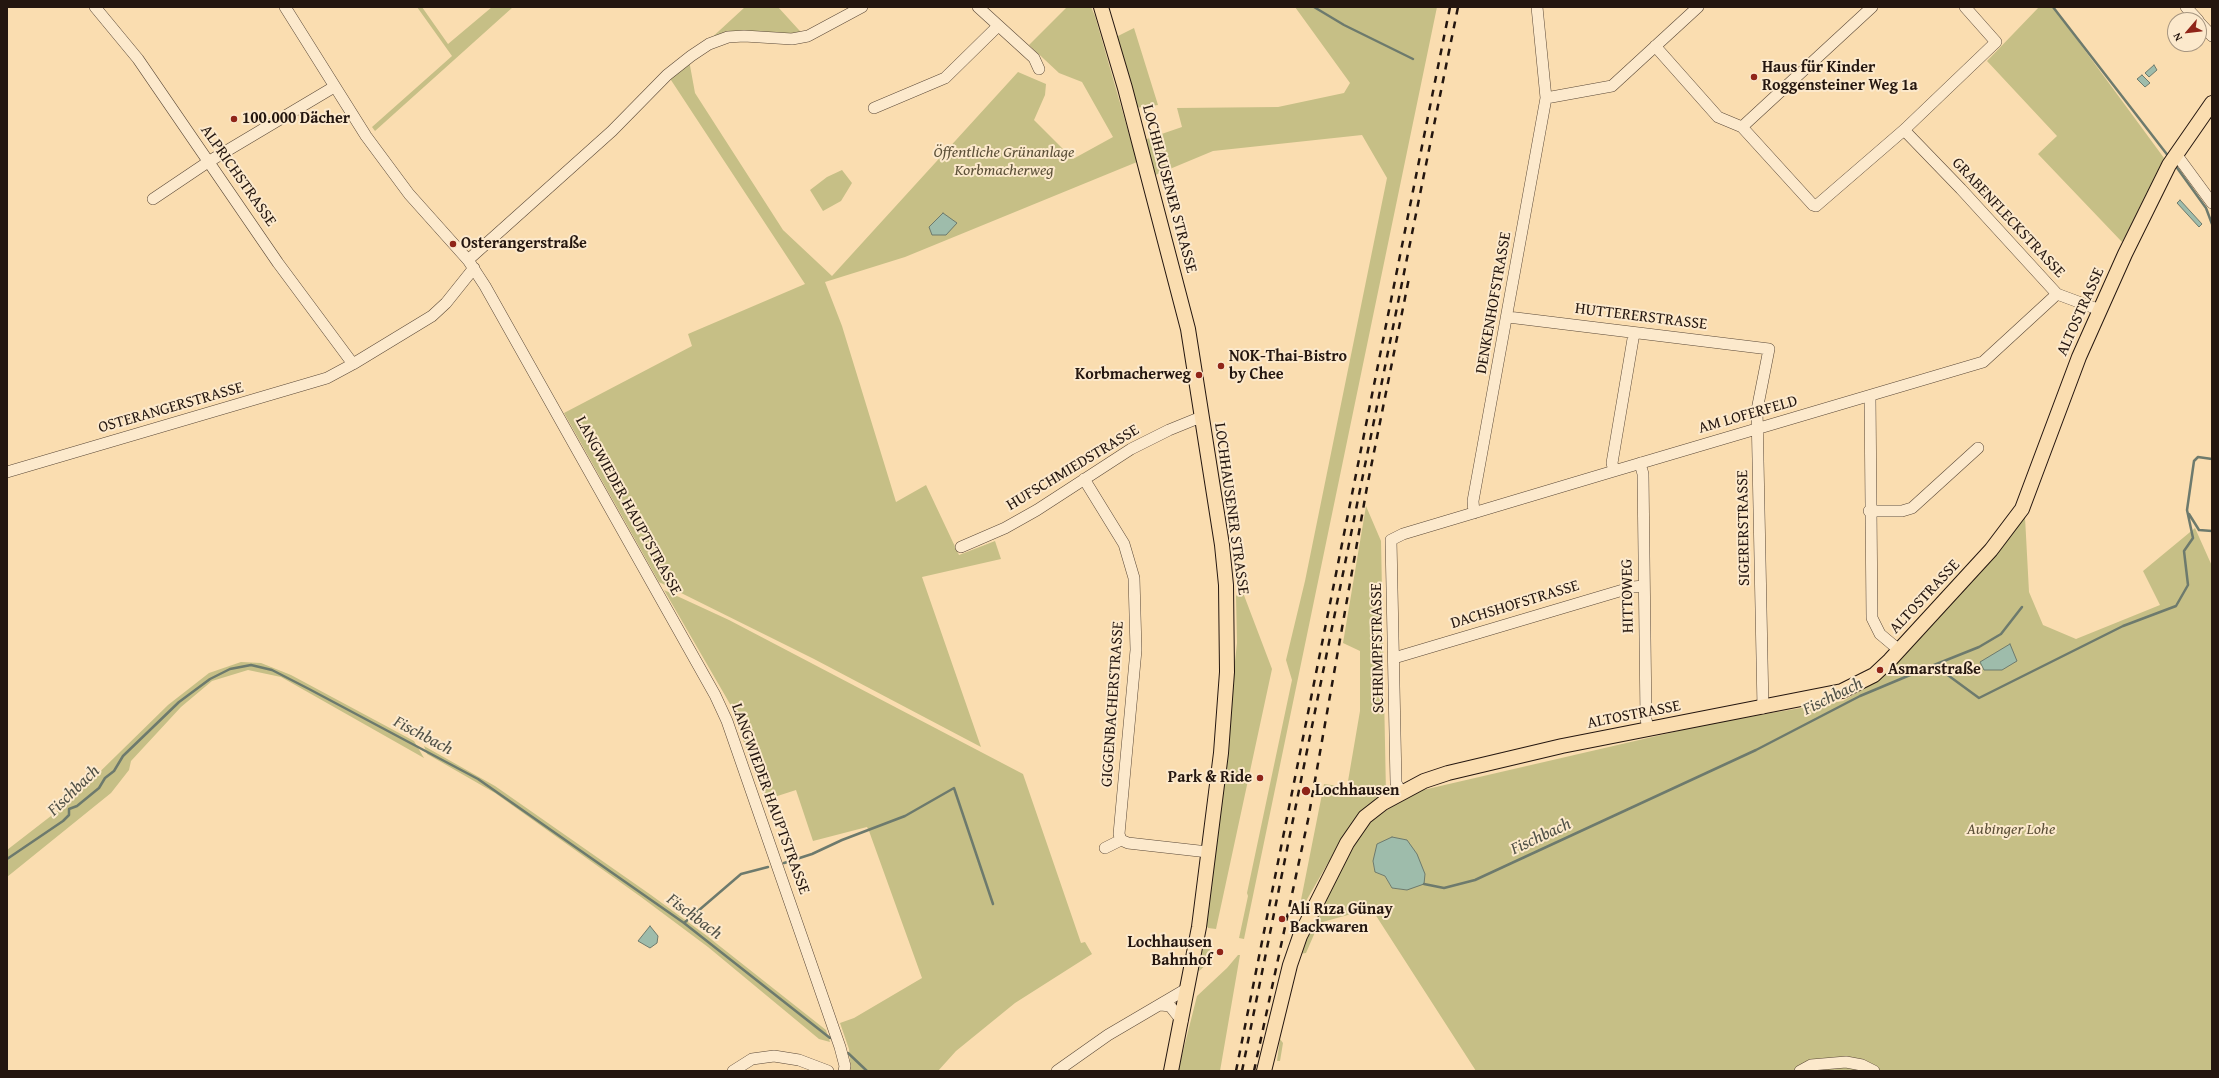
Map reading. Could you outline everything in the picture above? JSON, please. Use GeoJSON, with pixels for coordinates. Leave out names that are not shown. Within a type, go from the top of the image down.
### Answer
{"type":"FeatureCollection","features":[{"type":"Feature","properties":{"kind":"main road","name":"LOCHHAUSENER STRASSE"},"geometry":{"type":"LineString","coordinates":[[1101,7],[1125,88],[1186,322],[1222,545],[1227,608],[1227,672],[1221,753],[1199,928],[1171,1071]]}},
{"type":"Feature","properties":{"kind":"main road","name":"ALTOSTRASSE"},"geometry":{"type":"LineString","coordinates":[[1264,1071],[1290,965],[1300,936],[1317,900],[1347,843],[1365,817],[1401,792],[1424,781],[1448,773],[1648,729],[1842,692],[1874,675],[1899,650],[1991,550],[2022,509],[2079,356],[2100,310],[2172,159],[2212,103]]}},
{"type":"Feature","properties":{"kind":"street","name":"ALPRICHSTRASSE"},"geometry":{"type":"LineString","coordinates":[[95,7],[138,59],[278,263],[353,364]]}},
{"type":"Feature","properties":{"kind":"street","name":"LANGWIEDER HAUPTSTRASSE"},"geometry":{"type":"LineString","coordinates":[[285,7],[366,136],[409,194],[471,264],[715,695],[727,721],[840,1047],[845,1066],[844,1071]]}},
{"type":"Feature","properties":{"kind":"street","name":"OSTERANGERSTRASSE"},"geometry":{"type":"LineString","coordinates":[[7,472],[317,381],[353,364],[432,316],[446,303],[471,264],[612,131],[667,75],[691,56],[709,44],[728,37],[744,36],[792,39],[808,36],[862,7]]}},
{"type":"Feature","properties":{"kind":"street"},"geometry":{"type":"LineString","coordinates":[[978,7],[997,27],[1034,58],[1039,68]]}},
{"type":"Feature","properties":{"kind":"street","name":"DENKENHOFSTRASSE"},"geometry":{"type":"LineString","coordinates":[[1474,513],[1473,501],[1508,317],[1546,98],[1537,7]]}},
{"type":"Feature","properties":{"kind":"street"},"geometry":{"type":"LineString","coordinates":[[1546,98],[1612,86],[1698,7]]}},
{"type":"Feature","properties":{"kind":"street"},"geometry":{"type":"LineString","coordinates":[[1742,127],[1872,7]]}},
{"type":"Feature","properties":{"kind":"street"},"geometry":{"type":"LineString","coordinates":[[1655,46],[1718,117],[1742,127],[1813,205],[1816,206],[1904,130],[1996,42],[1964,7]]}},
{"type":"Feature","properties":{"kind":"street"},"geometry":{"type":"LineString","coordinates":[[874,108],[945,78],[997,27]]}},
{"type":"Feature","properties":{"kind":"street"},"geometry":{"type":"LineString","coordinates":[[153,199],[208,162],[334,87]]}},
{"type":"Feature","properties":{"kind":"street","name":"GRABENFLECKSTRASSE"},"geometry":{"type":"LineString","coordinates":[[1904,130],[2057,294],[2100,310]]}},
{"type":"Feature","properties":{"kind":"street"},"geometry":{"type":"LineString","coordinates":[[2172,159],[2212,203]]}},
{"type":"Feature","properties":{"kind":"street","name":"AM LOFERFELD"},"geometry":{"type":"LineString","coordinates":[[1426,528],[1987,360],[2057,294]]}},
{"type":"Feature","properties":{"kind":"street","name":"HUTTERERSTRASSE"},"geometry":{"type":"LineString","coordinates":[[1508,317],[1770,349]]}},
{"type":"Feature","properties":{"kind":"street"},"geometry":{"type":"LineString","coordinates":[[1614,471],[1612,463],[1634,333]]}},
{"type":"Feature","properties":{"kind":"street","name":"SIGERERSTRASSE"},"geometry":{"type":"LineString","coordinates":[[1763,708],[1757,410],[1770,349]]}},
{"type":"Feature","properties":{"kind":"street"},"geometry":{"type":"LineString","coordinates":[[1870,396],[1869,511],[1872,618],[1880,634],[1899,650]]}},
{"type":"Feature","properties":{"kind":"street","name":"HUFSCHMIEDSTRASSE"},"geometry":{"type":"LineString","coordinates":[[961,547],[1005,528],[1131,449],[1201,416]]}},
{"type":"Feature","properties":{"kind":"street"},"geometry":{"type":"LineString","coordinates":[[1869,511],[1902,511],[1912,508],[1978,448]]}},
{"type":"Feature","properties":{"kind":"street","name":"HITTOWEG"},"geometry":{"type":"LineString","coordinates":[[1640,463],[1643,474],[1646,719],[1648,729]]}},
{"type":"Feature","properties":{"kind":"street","name":"GIGGENBACHERSTRASSE"},"geometry":{"type":"LineString","coordinates":[[1084,479],[1124,544],[1134,578],[1136,650],[1119,834],[1121,840]]}},
{"type":"Feature","properties":{"kind":"street","name":"SCHRIMPFSTRASSE"},"geometry":{"type":"LineString","coordinates":[[1401,792],[1396,783],[1391,540],[1426,528]]}},
{"type":"Feature","properties":{"kind":"street","name":"DACHSHOFSTRASSE"},"geometry":{"type":"LineString","coordinates":[[1394,658],[1633,587],[1644,586]]}},
{"type":"Feature","properties":{"kind":"street"},"geometry":{"type":"LineString","coordinates":[[1105,848],[1121,840],[1128,843],[1208,852]]}},
{"type":"Feature","properties":{"kind":"street"},"geometry":{"type":"LineString","coordinates":[[1057,1071],[1108,1035],[1188,988]]}},
{"type":"Feature","properties":{"kind":"street"},"geometry":{"type":"LineString","coordinates":[[1161,1005],[1170,1006],[1182,1021]]}},
{"type":"Feature","properties":{"kind":"street"},"geometry":{"type":"LineString","coordinates":[[733,1071],[752,1060],[774,1056],[799,1060],[828,1071]]}},
{"type":"Feature","properties":{"kind":"street"},"geometry":{"type":"LineString","coordinates":[[1800,1071],[1811,1065],[1846,1062],[1862,1065],[1874,1071]]}},
{"type":"Feature","properties":{"kind":"green space"},"geometry":{"type":"Polygon","coordinates":[[[417,7],[422,7],[448,44],[492,7],[513,7],[375,131],[372,127],[452,56],[417,7]]]}},
{"type":"Feature","properties":{"kind":"green space","name":"Öffentliche Grünanlage Korbmacherweg"},"geometry":{"type":"Polygon","coordinates":[[[745,7],[778,7],[809,41],[729,40],[689,60],[695,93],[783,230],[832,276],[1018,72],[1046,84],[1045,95],[1034,120],[1073,159],[1113,137],[1082,82],[1059,73],[1029,45],[1067,7],[1091,7],[1095,16],[1137,162],[905,257],[825,282],[842,326],[896,502],[926,485],[959,555],[995,541],[1001,559],[922,577],[981,747],[814,659],[659,582],[564,413],[692,346],[688,334],[805,284],[669,77],[745,7]]]}},
{"type":"Feature","properties":{"kind":"green space"},"geometry":{"type":"Polygon","coordinates":[[[1295,7],[1437,7],[1244,939],[1239,938],[1248,896],[1247,893],[1292,680],[1286,660],[1305,581],[1387,178],[1362,135],[1213,151],[1153,176],[1144,140],[1182,127],[1177,108],[1278,107],[1344,93],[1350,83],[1295,7]]]}},
{"type":"Feature","properties":{"kind":"green space"},"geometry":{"type":"Polygon","coordinates":[[[2039,7],[2053,7],[2164,158],[2122,242],[2038,154],[2057,136],[1987,61],[2039,7]]]}},
{"type":"Feature","properties":{"kind":"green space"},"geometry":{"type":"Polygon","coordinates":[[[1134,28],[1158,105],[1135,108],[1116,37],[1134,28]]]}},
{"type":"Feature","properties":{"kind":"green space"},"geometry":{"type":"Polygon","coordinates":[[[842,170],[852,183],[841,201],[823,211],[810,190],[827,177],[842,170]]]}},
{"type":"Feature","properties":{"kind":"green space"},"geometry":{"type":"Polygon","coordinates":[[[1366,506],[1381,541],[1386,794],[1361,816],[1336,849],[1298,915],[1324,784],[1347,787],[1360,711],[1360,651],[1343,643],[1366,506]]]}},
{"type":"Feature","properties":{"kind":"green space","name":"Aubinger Lohe"},"geometry":{"type":"Polygon","coordinates":[[[2025,517],[2029,592],[2043,625],[2076,639],[2160,605],[2143,571],[2195,528],[2212,566],[2212,1071],[1476,1071],[1373,911],[1355,913],[1319,923],[1306,953],[1298,954],[1336,874],[1368,824],[1410,793],[1717,722],[1843,701],[1877,680],[2025,517]],[[1373,861],[1375,871],[1385,876],[1392,888],[1407,890],[1373,861]]]}},
{"type":"Feature","properties":{"kind":"green space"},"geometry":{"type":"Polygon","coordinates":[[[664,590],[729,620],[1023,774],[1081,943],[1085,942],[1092,954],[1015,1003],[956,1051],[938,1071],[851,1071],[849,1049],[840,1023],[854,1018],[922,978],[869,831],[867,827],[813,841],[796,790],[765,800],[730,704],[664,590]]]}},
{"type":"Feature","properties":{"kind":"green space"},"geometry":{"type":"Polygon","coordinates":[[[1242,590],[1272,669],[1216,929],[1208,928],[1206,925],[1237,643],[1236,596],[1242,590]]]}},
{"type":"Feature","properties":{"kind":"green space"},"geometry":{"type":"Polygon","coordinates":[[[241,662],[261,663],[291,675],[414,741],[424,758],[281,677],[248,670],[212,681],[181,707],[131,761],[129,770],[111,793],[7,877],[7,850],[69,802],[168,705],[209,673],[241,662]]]}},
{"type":"Feature","properties":{"kind":"green space"},"geometry":{"type":"Polygon","coordinates":[[[424,746],[495,786],[651,895],[707,936],[826,1030],[830,1042],[819,1039],[708,947],[641,897],[495,793],[427,754],[424,746]]]}},
{"type":"Feature","properties":{"kind":"green space"},"geometry":{"type":"Polygon","coordinates":[[[1204,940],[1210,946],[1210,954],[1207,964],[1199,971],[1204,940]]]}},
{"type":"Feature","properties":{"kind":"green space"},"geometry":{"type":"Polygon","coordinates":[[[1238,955],[1240,955],[1220,1071],[1178,1071],[1197,996],[1227,968],[1238,955]]]}},
{"type":"Feature","properties":{"kind":"green space"},"geometry":{"type":"Polygon","coordinates":[[[1280,1039],[1283,1043],[1280,1061],[1277,1061],[1280,1039]]]}},
{"type":"Feature","properties":{"kind":"shaded area"},"geometry":{"type":"Polygon","coordinates":[[[2154,65],[2157,70],[2149,77],[2145,73],[2154,65]]]}},
{"type":"Feature","properties":{"kind":"shaded area"},"geometry":{"type":"Polygon","coordinates":[[[2142,75],[2150,83],[2145,87],[2137,79],[2142,75]]]}},
{"type":"Feature","properties":{"kind":"shaded area"},"geometry":{"type":"Polygon","coordinates":[[[2180,200],[2202,224],[2199,227],[2177,203],[2180,200]]]}},
{"type":"Feature","properties":{"kind":"shaded area"},"geometry":{"type":"Polygon","coordinates":[[[943,213],[957,223],[946,235],[932,235],[929,227],[943,213]]]}},
{"type":"Feature","properties":{"kind":"shaded area"},"geometry":{"type":"Polygon","coordinates":[[[2010,644],[2017,661],[2002,670],[1984,670],[1980,662],[2010,644]]]}},
{"type":"Feature","properties":{"kind":"shaded area"},"geometry":{"type":"Polygon","coordinates":[[[1392,837],[1407,840],[1417,854],[1425,874],[1424,884],[1407,890],[1392,888],[1385,876],[1375,872],[1373,861],[1377,844],[1392,837]]]}},
{"type":"Feature","properties":{"kind":"shaded area"},"geometry":{"type":"Polygon","coordinates":[[[650,926],[658,936],[657,943],[650,948],[638,941],[650,926]]]}},
{"type":"Feature","properties":{"kind":"waterway"},"geometry":{"type":"LineString","coordinates":[[1314,7],[1344,25],[1413,59]]}},
{"type":"Feature","properties":{"kind":"waterway"},"geometry":{"type":"LineString","coordinates":[[2053,7],[2169,157]]}},
{"type":"Feature","properties":{"kind":"waterway"},"geometry":{"type":"LineString","coordinates":[[2175,165],[2206,208],[2212,224]]}},
{"type":"Feature","properties":{"kind":"waterway","name":"Fischbach"},"geometry":{"type":"LineString","coordinates":[[1424,884],[1444,888],[1475,880],[1756,750],[1860,696],[1934,665],[1979,698],[2123,626],[2176,606],[2188,585],[2184,551],[2193,538],[2187,510],[2194,461],[2198,457],[2212,459]]}},
{"type":"Feature","properties":{"kind":"waterway"},"geometry":{"type":"LineString","coordinates":[[2189,514],[2199,530],[2212,531]]}},
{"type":"Feature","properties":{"kind":"waterway"},"geometry":{"type":"LineString","coordinates":[[1934,665],[1979,647],[2001,634],[2022,607]]}},
{"type":"Feature","properties":{"kind":"waterway","name":"Fischbach"},"geometry":{"type":"LineString","coordinates":[[7,859],[63,821],[69,815],[69,809],[77,806],[99,788],[105,778],[114,771],[123,756],[179,702],[210,679],[230,669],[251,665],[272,670],[478,779],[684,923],[830,1038]]}},
{"type":"Feature","properties":{"kind":"waterway","name":"Fischbach"},"geometry":{"type":"LineString","coordinates":[[784,863],[812,854],[842,840],[905,816],[954,788],[993,904]]}},
{"type":"Feature","properties":{"kind":"waterway"},"geometry":{"type":"LineString","coordinates":[[684,923],[741,874],[768,867]]}},
{"type":"Feature","properties":{"kind":"waterway","name":"Fischbach"},"geometry":{"type":"LineString","coordinates":[[848,1053],[867,1071]]}},
{"type":"Feature","properties":{"kind":"railway"},"geometry":{"type":"LineString","coordinates":[[1236,1071],[1450,7]]}},
{"type":"Feature","properties":{"kind":"railway"},"geometry":{"type":"LineString","coordinates":[[1242,1071],[1458,7]]}},
{"type":"Feature","properties":{"kind":"railway"},"geometry":{"type":"LineString","coordinates":[[1254,1071],[1308,820],[1367,487],[1409,278]]}},
{"type":"Feature","properties":{"kind":"place","name":"Haus für Kinder Roggensteiner Weg 1a"},"geometry":{"type":"Point","coordinates":[1754,77]}},
{"type":"Feature","properties":{"kind":"place","name":"100.000 Dächer"},"geometry":{"type":"Point","coordinates":[234,119]}},
{"type":"Feature","properties":{"kind":"place","name":"Osterangerstraße"},"geometry":{"type":"Point","coordinates":[453,244]}},
{"type":"Feature","properties":{"kind":"place","name":"NOK-Thai-Bistro by Chee"},"geometry":{"type":"Point","coordinates":[1221,366]}},
{"type":"Feature","properties":{"kind":"place","name":"Korbmacherweg"},"geometry":{"type":"Point","coordinates":[1199,375]}},
{"type":"Feature","properties":{"kind":"place","name":"Asmarstraße"},"geometry":{"type":"Point","coordinates":[1880,670]}},
{"type":"Feature","properties":{"kind":"place","name":"Park & Ride"},"geometry":{"type":"Point","coordinates":[1260,778]}},
{"type":"Feature","properties":{"kind":"place","name":"Lochhausen"},"geometry":{"type":"Point","coordinates":[1306,791]}},
{"type":"Feature","properties":{"kind":"place","name":"Ali Rıza Günay Backwaren"},"geometry":{"type":"Point","coordinates":[1282,919]}},
{"type":"Feature","properties":{"kind":"place","name":"Lochhausen Bahnhof"},"geometry":{"type":"Point","coordinates":[1220,952]}}]}
